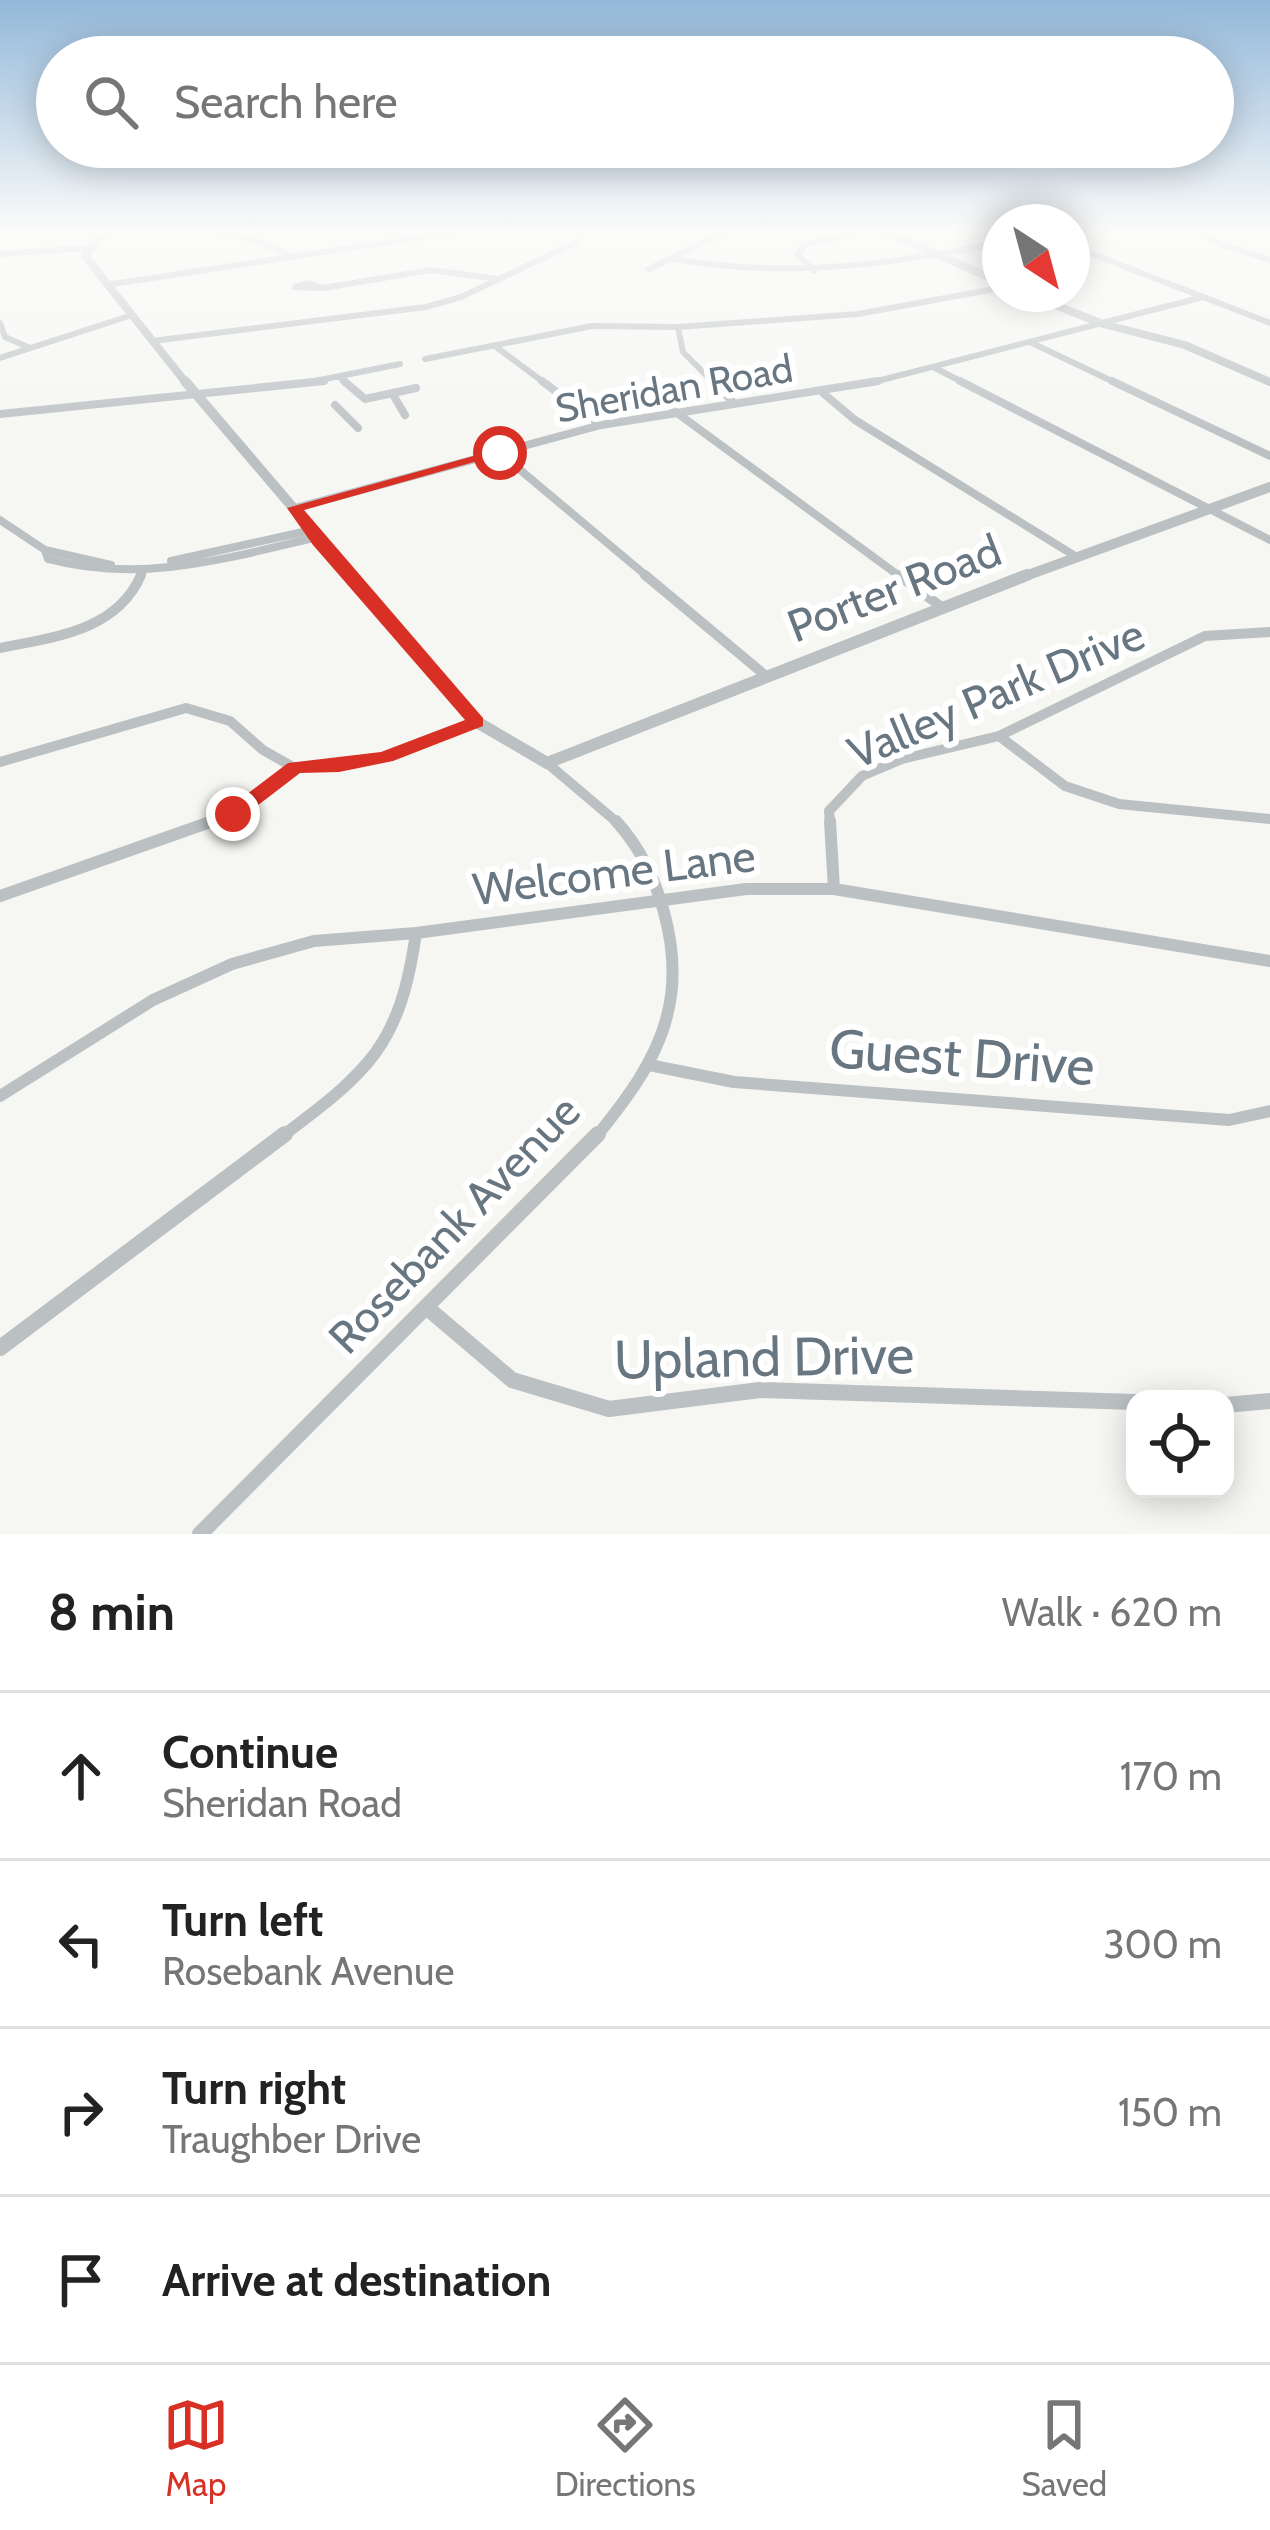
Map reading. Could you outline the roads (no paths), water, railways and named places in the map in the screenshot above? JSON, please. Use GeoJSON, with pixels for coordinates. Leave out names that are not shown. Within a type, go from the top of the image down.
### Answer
{"type":"FeatureCollection","features":[{"type":"Feature","properties":{"kind":"street","name":"Rosebank Avenue"},"geometry":{"type":"LineString","coordinates":[[118,302],[476,722],[548,763],[600,802],[638,847],[670,951],[668,1014],[649,1065],[573,1163],[200,1534]]}},
{"type":"Feature","properties":{"kind":"street"},"geometry":{"type":"LineString","coordinates":[[152,341],[426,308],[442,302]]}},
{"type":"Feature","properties":{"kind":"street"},"geometry":{"type":"LineString","coordinates":[[425,359],[592,326],[678,327],[878,312],[925,302]]}},
{"type":"Feature","properties":{"kind":"street","name":"Sheridan Road"},"geometry":{"type":"LineString","coordinates":[[295,508],[602,425],[673,410],[823,393],[1186,302]]}},
{"type":"Feature","properties":{"kind":"street"},"geometry":{"type":"LineString","coordinates":[[1215,302],[1270,323]]}},
{"type":"Feature","properties":{"kind":"street"},"geometry":{"type":"LineString","coordinates":[[1073,312],[1185,346],[1270,382]]}},
{"type":"Feature","properties":{"kind":"street"},"geometry":{"type":"LineString","coordinates":[[0,358],[129,316]]}},
{"type":"Feature","properties":{"kind":"street"},"geometry":{"type":"LineString","coordinates":[[0,323],[5,337],[30,348]]}},
{"type":"Feature","properties":{"kind":"street"},"geometry":{"type":"LineString","coordinates":[[678,327],[683,352],[733,402]]}},
{"type":"Feature","properties":{"kind":"street"},"geometry":{"type":"LineString","coordinates":[[1033,343],[1270,455]]}},
{"type":"Feature","properties":{"kind":"street"},"geometry":{"type":"LineString","coordinates":[[495,346],[602,425]]}},
{"type":"Feature","properties":{"kind":"street"},"geometry":{"type":"LineString","coordinates":[[0,414],[341,378],[400,364]]}},
{"type":"Feature","properties":{"kind":"street"},"geometry":{"type":"LineString","coordinates":[[935,368],[1270,541]]}},
{"type":"Feature","properties":{"kind":"street"},"geometry":{"type":"LineString","coordinates":[[341,378],[365,399]]}},
{"type":"Feature","properties":{"kind":"street"},"geometry":{"type":"LineString","coordinates":[[358,428],[335,405],[416,388]]}},
{"type":"Feature","properties":{"kind":"street"},"geometry":{"type":"LineString","coordinates":[[392,393],[405,415]]}},
{"type":"Feature","properties":{"kind":"street"},"geometry":{"type":"LineString","coordinates":[[823,393],[855,420],[1075,556]]}},
{"type":"Feature","properties":{"kind":"street"},"geometry":{"type":"LineString","coordinates":[[673,410],[943,608]]}},
{"type":"Feature","properties":{"kind":"street"},"geometry":{"type":"LineString","coordinates":[[500,453],[766,676]]}},
{"type":"Feature","properties":{"kind":"street","name":"Porter Road"},"geometry":{"type":"LineString","coordinates":[[548,763],[1075,556],[1270,487]]}},
{"type":"Feature","properties":{"kind":"street"},"geometry":{"type":"LineString","coordinates":[[0,520],[45,550],[48,559],[82,571],[143,571],[315,533]]}},
{"type":"Feature","properties":{"kind":"street"},"geometry":{"type":"LineString","coordinates":[[0,648],[104,620],[130,601],[143,571]]}},
{"type":"Feature","properties":{"kind":"street","name":"Valley Park Drive"},"geometry":{"type":"LineString","coordinates":[[834,889],[830,811],[862,776],[902,759],[999,736],[1205,637],[1270,632]]}},
{"type":"Feature","properties":{"kind":"street"},"geometry":{"type":"LineString","coordinates":[[0,762],[186,708],[230,722],[263,750],[295,767],[339,766],[386,757],[476,722]]}},
{"type":"Feature","properties":{"kind":"street"},"geometry":{"type":"LineString","coordinates":[[999,736],[1065,786],[1119,803],[1270,819]]}},
{"type":"Feature","properties":{"kind":"street"},"geometry":{"type":"LineString","coordinates":[[0,896],[233,814],[295,767]]}},
{"type":"Feature","properties":{"kind":"street","name":"Welcome Lane"},"geometry":{"type":"LineString","coordinates":[[0,1096],[153,1000],[232,964],[314,941],[746,890],[834,889],[1270,961]]}},
{"type":"Feature","properties":{"kind":"street"},"geometry":{"type":"LineString","coordinates":[[0,1348],[351,1085],[382,1048],[403,1011],[416,932]]}},
{"type":"Feature","properties":{"kind":"street","name":"Guest Drive"},"geometry":{"type":"LineString","coordinates":[[649,1065],[734,1082],[1229,1120],[1270,1111]]}},
{"type":"Feature","properties":{"kind":"street","name":"Upland Drive"},"geometry":{"type":"LineString","coordinates":[[426,1307],[512,1380],[609,1409],[760,1390],[1126,1402]]}},
{"type":"Feature","properties":{"kind":"street"},"geometry":{"type":"LineString","coordinates":[[1234,1404],[1270,1401]]}}]}
